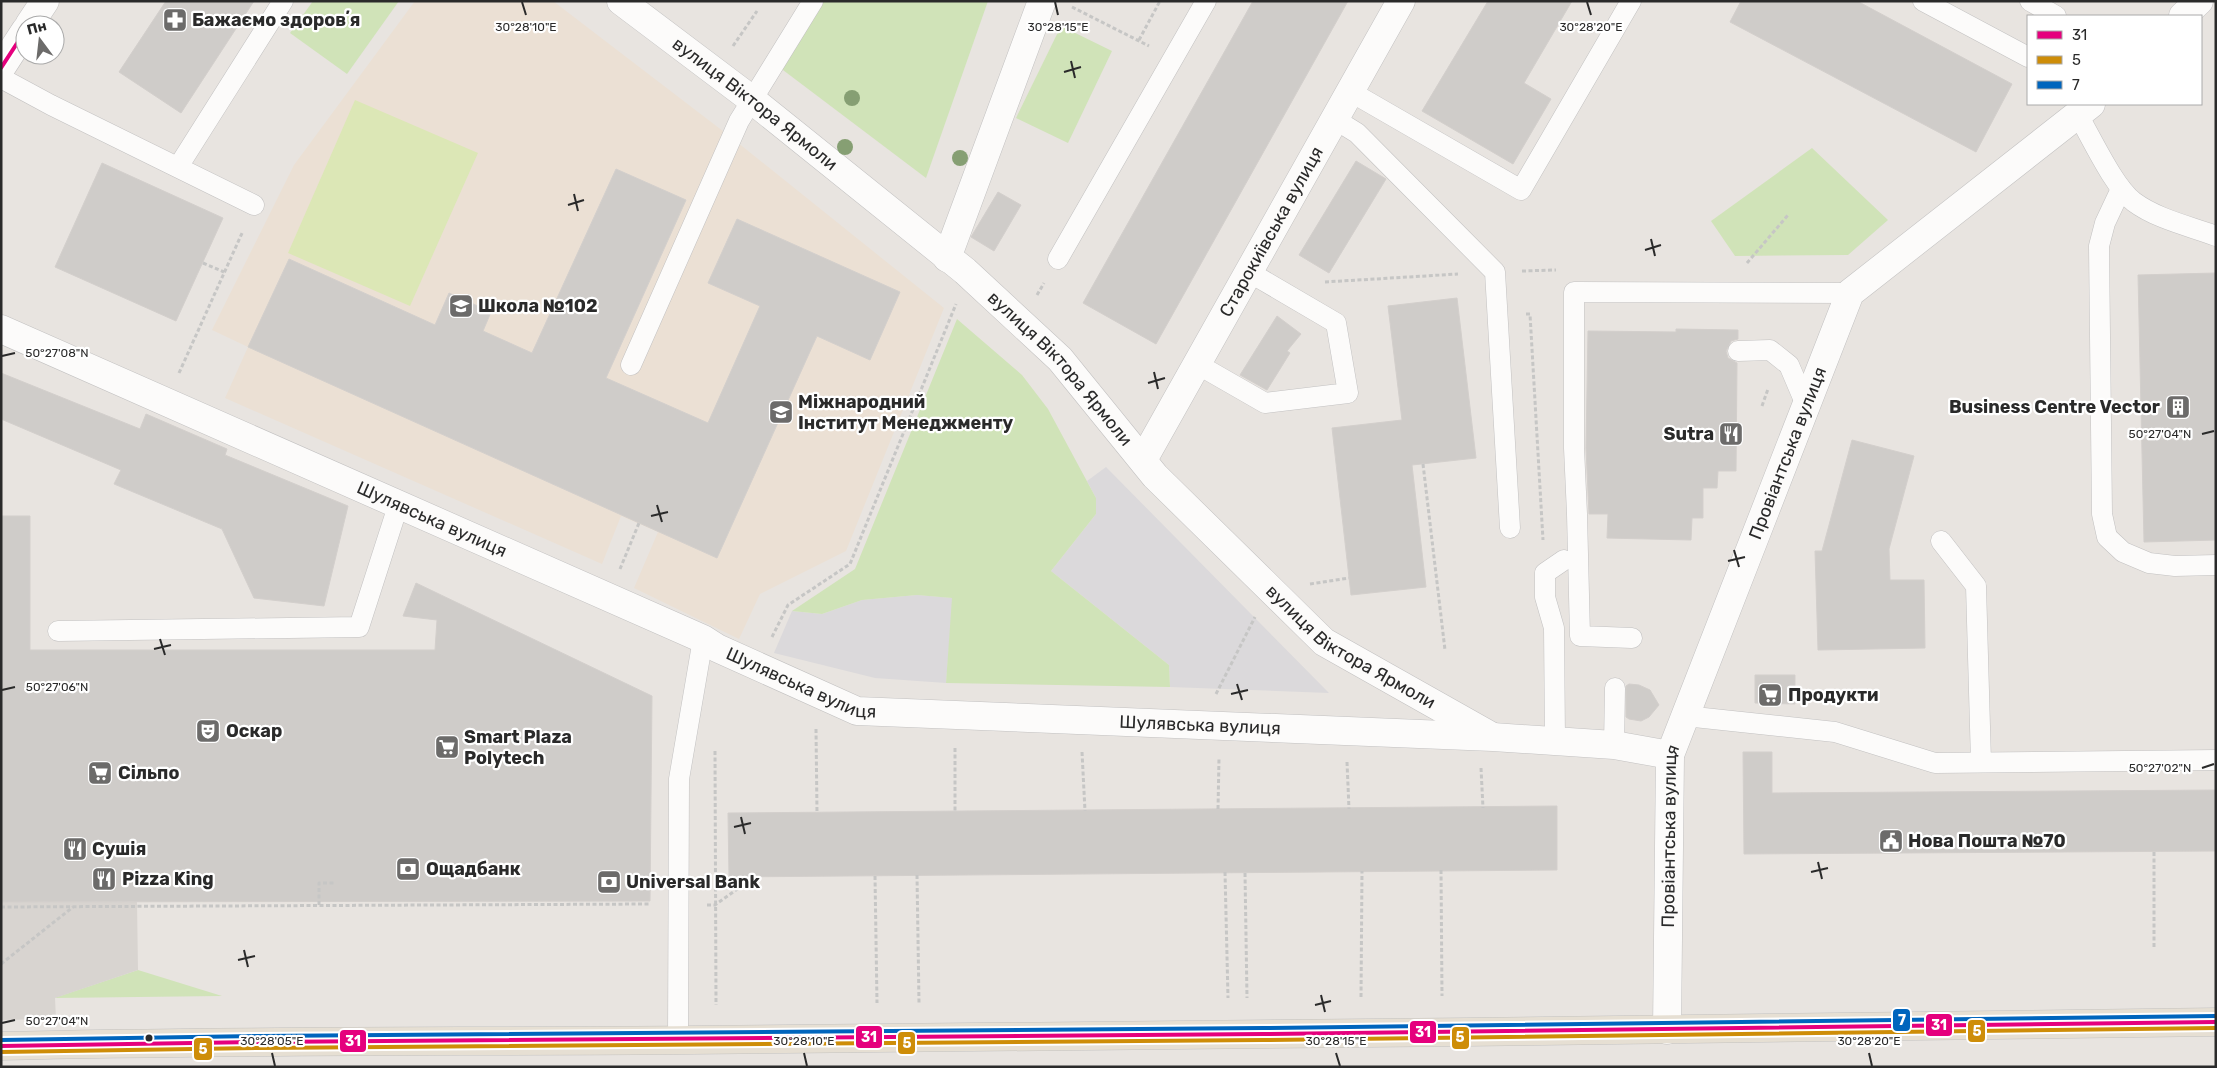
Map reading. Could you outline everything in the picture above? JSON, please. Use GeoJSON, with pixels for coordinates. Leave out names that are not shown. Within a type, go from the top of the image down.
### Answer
{"type":"FeatureCollection","features":[{"type":"Feature","properties":{"kind":"main road"},"geometry":{"type":"LineString","coordinates":[[1,1046],[151,1042],[678,1040],[1667,1030],[2216,1022]]}},
{"type":"Feature","properties":{"kind":"street"},"geometry":{"type":"LineString","coordinates":[[35,15],[44,1]]}},
{"type":"Feature","properties":{"kind":"street","name":"вулиця Віктора Ярмоли"},"geometry":{"type":"LineString","coordinates":[[621,1],[751,99],[965,271],[1060,360],[1156,476],[1324,642],[1487,737]]}},
{"type":"Feature","properties":{"kind":"street"},"geometry":{"type":"LineString","coordinates":[[947,258],[1042,1]]}},
{"type":"Feature","properties":{"kind":"street","name":"Старокиївська вулиця"},"geometry":{"type":"LineString","coordinates":[[1143,460],[1336,120],[1401,1]]}},
{"type":"Feature","properties":{"kind":"street"},"geometry":{"type":"LineString","coordinates":[[2184,15],[2199,1]]}},
{"type":"Feature","properties":{"kind":"street"},"geometry":{"type":"LineString","coordinates":[[1,68],[15,46]]}},
{"type":"Feature","properties":{"kind":"street"},"geometry":{"type":"LineString","coordinates":[[1850,293],[2085,110]]}},
{"type":"Feature","properties":{"kind":"street","name":"Провіантська вулиця"},"geometry":{"type":"LineString","coordinates":[[1667,1030],[1670,755],[1850,293]]}},
{"type":"Feature","properties":{"kind":"street","name":"Шулявська вулиця"},"geometry":{"type":"LineString","coordinates":[[1,329],[703,640],[857,711],[1554,740],[1614,745],[1670,755]]}},
{"type":"Feature","properties":{"kind":"lane"},"geometry":{"type":"LineString","coordinates":[[178,167],[283,1]]}},
{"type":"Feature","properties":{"kind":"lane"},"geometry":{"type":"LineString","coordinates":[[631,364],[751,99],[813,1]]}},
{"type":"Feature","properties":{"kind":"lane"},"geometry":{"type":"LineString","coordinates":[[1058,259],[1206,1]]}},
{"type":"Feature","properties":{"kind":"lane"},"geometry":{"type":"LineString","coordinates":[[1351,92],[1521,190],[1631,1]]}},
{"type":"Feature","properties":{"kind":"lane"},"geometry":{"type":"LineString","coordinates":[[1923,1],[2027,57]]}},
{"type":"Feature","properties":{"kind":"lane"},"geometry":{"type":"LineString","coordinates":[[2030,1],[2054,15]]}},
{"type":"Feature","properties":{"kind":"lane"},"geometry":{"type":"LineString","coordinates":[[1,78],[51,105],[254,205]]}},
{"type":"Feature","properties":{"kind":"lane"},"geometry":{"type":"LineString","coordinates":[[2085,110],[2121,189],[2133,202],[2150,212],[2216,236]]}},
{"type":"Feature","properties":{"kind":"lane"},"geometry":{"type":"LineString","coordinates":[[1336,120],[1357,133],[1495,272],[1499,314],[1510,528]]}},
{"type":"Feature","properties":{"kind":"lane"},"geometry":{"type":"LineString","coordinates":[[2121,189],[2105,224],[2100,246],[2102,514],[2107,537],[2123,552],[2149,562],[2175,566],[2216,565]]}},
{"type":"Feature","properties":{"kind":"lane"},"geometry":{"type":"LineString","coordinates":[[1197,364],[1265,403],[1348,393],[1336,323],[1249,272]]}},
{"type":"Feature","properties":{"kind":"lane"},"geometry":{"type":"LineString","coordinates":[[1632,638],[1580,636],[1574,448],[1574,292],[1850,293]]}},
{"type":"Feature","properties":{"kind":"lane"},"geometry":{"type":"LineString","coordinates":[[1738,351],[1770,350],[1789,365],[1806,405]]}},
{"type":"Feature","properties":{"kind":"lane"},"geometry":{"type":"LineString","coordinates":[[58,631],[359,627],[398,506]]}},
{"type":"Feature","properties":{"kind":"lane"},"geometry":{"type":"LineString","coordinates":[[1941,541],[1976,586],[1981,762]]}},
{"type":"Feature","properties":{"kind":"lane"},"geometry":{"type":"LineString","coordinates":[[1554,740],[1554,628],[1545,597],[1545,573],[1564,560]]}},
{"type":"Feature","properties":{"kind":"lane"},"geometry":{"type":"LineString","coordinates":[[678,1040],[679,778],[703,640]]}},
{"type":"Feature","properties":{"kind":"lane"},"geometry":{"type":"LineString","coordinates":[[1614,745],[1615,688]]}},
{"type":"Feature","properties":{"kind":"lane"},"geometry":{"type":"LineString","coordinates":[[1685,716],[1835,732],[1935,763],[2216,760]]}},
{"type":"Feature","properties":{"kind":"path"},"geometry":{"type":"LineString","coordinates":[[1139,40],[1160,1]]}},
{"type":"Feature","properties":{"kind":"path"},"geometry":{"type":"LineString","coordinates":[[1069,6],[1175,58]]}},
{"type":"Feature","properties":{"kind":"path"},"geometry":{"type":"LineString","coordinates":[[729,51],[757,12]]}},
{"type":"Feature","properties":{"kind":"path"},"geometry":{"type":"LineString","coordinates":[[176,381],[254,205]]}},
{"type":"Feature","properties":{"kind":"path"},"geometry":{"type":"LineString","coordinates":[[1745,266],[1788,215]]}},
{"type":"Feature","properties":{"kind":"path"},"geometry":{"type":"LineString","coordinates":[[203,263],[224,272]]}},
{"type":"Feature","properties":{"kind":"path"},"geometry":{"type":"LineString","coordinates":[[1322,282],[1564,270]]}},
{"type":"Feature","properties":{"kind":"path"},"geometry":{"type":"LineString","coordinates":[[770,641],[788,605],[850,564],[959,296]]}},
{"type":"Feature","properties":{"kind":"path"},"geometry":{"type":"LineString","coordinates":[[1499,314],[1530,314],[1543,540],[1538,546]]}},
{"type":"Feature","properties":{"kind":"path"},"geometry":{"type":"LineString","coordinates":[[1423,464],[1445,650]]}},
{"type":"Feature","properties":{"kind":"path"},"geometry":{"type":"LineString","coordinates":[[619,572],[639,523]]}},
{"type":"Feature","properties":{"kind":"path"},"geometry":{"type":"LineString","coordinates":[[1307,584],[1349,578]]}},
{"type":"Feature","properties":{"kind":"path"},"geometry":{"type":"LineString","coordinates":[[1218,809],[1210,726],[1259,609]]}},
{"type":"Feature","properties":{"kind":"path"},"geometry":{"type":"LineString","coordinates":[[816,692],[817,813]]}},
{"type":"Feature","properties":{"kind":"path"},"geometry":{"type":"LineString","coordinates":[[955,715],[955,812]]}},
{"type":"Feature","properties":{"kind":"path"},"geometry":{"type":"LineString","coordinates":[[1081,721],[1085,811]]}},
{"type":"Feature","properties":{"kind":"path"},"geometry":{"type":"LineString","coordinates":[[1346,731],[1349,808]]}},
{"type":"Feature","properties":{"kind":"path"},"geometry":{"type":"LineString","coordinates":[[1483,808],[1487,737]]}},
{"type":"Feature","properties":{"kind":"path"},"geometry":{"type":"LineString","coordinates":[[715,745],[716,1005]]}},
{"type":"Feature","properties":{"kind":"path"},"geometry":{"type":"LineString","coordinates":[[2154,851],[2154,947]]}},
{"type":"Feature","properties":{"kind":"path"},"geometry":{"type":"LineString","coordinates":[[1441,870],[1442,996]]}},
{"type":"Feature","properties":{"kind":"path"},"geometry":{"type":"LineString","coordinates":[[1361,997],[1362,871]]}},
{"type":"Feature","properties":{"kind":"path"},"geometry":{"type":"LineString","coordinates":[[1225,872],[1228,998]]}},
{"type":"Feature","properties":{"kind":"path"},"geometry":{"type":"LineString","coordinates":[[1245,873],[1247,998]]}},
{"type":"Feature","properties":{"kind":"path"},"geometry":{"type":"LineString","coordinates":[[917,875],[919,1003]]}},
{"type":"Feature","properties":{"kind":"path"},"geometry":{"type":"LineString","coordinates":[[875,876],[877,1003]]}},
{"type":"Feature","properties":{"kind":"path"},"geometry":{"type":"LineString","coordinates":[[1,907],[715,905],[736,890],[736,877]]}},
{"type":"Feature","properties":{"kind":"path"},"geometry":{"type":"LineString","coordinates":[[319,905],[319,883],[335,883]]}},
{"type":"Feature","properties":{"kind":"path"},"geometry":{"type":"LineString","coordinates":[[1,964],[73,907]]}},
{"type":"Feature","properties":{"kind":"shaded area","name":"Школа №102"},"geometry":{"type":"Polygon","coordinates":[[[415,1],[553,1],[732,138],[944,308],[846,551],[760,594],[739,639],[634,588],[658,532],[621,516],[602,564],[225,398],[248,347],[212,330],[294,165],[415,1]]]}},
{"type":"Feature","properties":{"kind":"shaded area"},"geometry":{"type":"Polygon","coordinates":[[[1106,467],[1329,693],[1170,687],[1169,665],[1051,571],[1096,514],[1096,498],[1087,481],[1106,467]]]}},
{"type":"Feature","properties":{"kind":"shaded area"},"geometry":{"type":"Polygon","coordinates":[[[917,595],[953,598],[946,683],[875,678],[774,653],[792,611],[822,614],[862,600],[917,595]]]}},
{"type":"Feature","properties":{"kind":"shaded area"},"geometry":{"type":"Polygon","coordinates":[[[1,902],[137,902],[138,970],[55,998],[56,1019],[1,1020],[1,902]]]}},
{"type":"Feature","properties":{"kind":"green space"},"geometry":{"type":"Polygon","coordinates":[[[313,1],[399,1],[347,74],[290,33],[313,1]]]}},
{"type":"Feature","properties":{"kind":"green space"},"geometry":{"type":"Polygon","coordinates":[[[820,1],[988,1],[926,178],[779,67],[820,1]]]}},
{"type":"Feature","properties":{"kind":"green space"},"geometry":{"type":"Polygon","coordinates":[[[1061,26],[1112,51],[1068,143],[1016,118],[1061,26]]]}},
{"type":"Feature","properties":{"kind":"green space"},"geometry":{"type":"Polygon","coordinates":[[[355,100],[478,153],[410,306],[288,253],[355,100]]]}},
{"type":"Feature","properties":{"kind":"green space"},"geometry":{"type":"Polygon","coordinates":[[[1812,148],[1888,220],[1848,255],[1735,256],[1711,221],[1812,148]]]}},
{"type":"Feature","properties":{"kind":"green space"},"geometry":{"type":"Polygon","coordinates":[[[957,319],[1022,375],[1048,409],[1096,498],[1096,514],[1051,571],[1169,665],[1170,687],[946,683],[952,598],[917,595],[862,600],[822,614],[792,611],[855,569],[957,319]]]}},
{"type":"Feature","properties":{"kind":"green space"},"geometry":{"type":"Polygon","coordinates":[[[138,970],[222,996],[54,998],[138,970]]]}},
{"type":"Feature","properties":{"kind":"building"},"geometry":{"type":"Polygon","coordinates":[[[166,1],[254,1],[181,113],[119,72],[166,1]]]}},
{"type":"Feature","properties":{"kind":"building"},"geometry":{"type":"Polygon","coordinates":[[[1253,1],[1348,1],[1156,344],[1083,303],[1253,1]]]}},
{"type":"Feature","properties":{"kind":"building"},"geometry":{"type":"Polygon","coordinates":[[[1488,1],[1572,1],[1524,83],[1551,99],[1513,164],[1422,111],[1488,1]]]}},
{"type":"Feature","properties":{"kind":"building"},"geometry":{"type":"Polygon","coordinates":[[[1741,1],[1857,1],[2012,84],[1976,152],[1730,22],[1741,1]]]}},
{"type":"Feature","properties":{"kind":"building"},"geometry":{"type":"Polygon","coordinates":[[[1356,161],[1386,179],[1329,273],[1299,255],[1356,161]]]}},
{"type":"Feature","properties":{"kind":"building"},"geometry":{"type":"Polygon","coordinates":[[[102,163],[223,218],[176,321],[55,267],[102,163]]]}},
{"type":"Feature","properties":{"kind":"building"},"geometry":{"type":"Polygon","coordinates":[[[616,169],[686,200],[606,378],[708,423],[760,306],[708,283],[737,219],[900,292],[870,360],[817,336],[717,558],[248,347],[289,259],[435,325],[449,293],[491,312],[483,331],[532,353],[616,169]]]}},
{"type":"Feature","properties":{"kind":"building"},"geometry":{"type":"Polygon","coordinates":[[[998,192],[1021,205],[994,251],[971,237],[998,192]]]}},
{"type":"Feature","properties":{"kind":"building","name":"Business Centre Vector"},"geometry":{"type":"Polygon","coordinates":[[[2216,273],[2216,540],[2144,542],[2138,275],[2216,273]]]}},
{"type":"Feature","properties":{"kind":"building"},"geometry":{"type":"Polygon","coordinates":[[[1457,298],[1476,458],[1412,465],[1426,587],[1351,595],[1332,428],[1402,420],[1388,306],[1457,298]]]}},
{"type":"Feature","properties":{"kind":"building"},"geometry":{"type":"Polygon","coordinates":[[[1277,316],[1301,334],[1287,351],[1290,353],[1267,390],[1240,375],[1277,316]]]}},
{"type":"Feature","properties":{"kind":"building"},"geometry":{"type":"Polygon","coordinates":[[[1676,329],[1738,330],[1738,339],[1731,341],[1726,351],[1728,358],[1737,363],[1736,471],[1718,471],[1717,488],[1703,488],[1703,518],[1692,518],[1691,540],[1607,538],[1608,514],[1589,514],[1586,448],[1588,331],[1676,332],[1676,329]]]}},
{"type":"Feature","properties":{"kind":"building"},"geometry":{"type":"Polygon","coordinates":[[[1,373],[140,429],[146,414],[227,449],[225,455],[348,506],[324,606],[254,598],[222,529],[114,484],[121,470],[1,419],[1,373]]]}},
{"type":"Feature","properties":{"kind":"building"},"geometry":{"type":"Polygon","coordinates":[[[1852,440],[1914,456],[1889,549],[1890,580],[1924,580],[1925,648],[1818,650],[1815,551],[1822,551],[1852,440]]]}},
{"type":"Feature","properties":{"kind":"building","name":"Smart Plaza Polytech"},"geometry":{"type":"Polygon","coordinates":[[[1,516],[30,516],[30,650],[435,650],[437,620],[403,616],[416,583],[652,696],[650,901],[1,902],[1,516]]]}},
{"type":"Feature","properties":{"kind":"building"},"geometry":{"type":"Polygon","coordinates":[[[1755,675],[1795,675],[1795,704],[1755,703],[1755,675]]]}},
{"type":"Feature","properties":{"kind":"building"},"geometry":{"type":"Polygon","coordinates":[[[1629,684],[1639,685],[1650,690],[1659,705],[1649,717],[1641,721],[1626,717],[1626,686],[1629,684]]]}},
{"type":"Feature","properties":{"kind":"building"},"geometry":{"type":"Polygon","coordinates":[[[1743,752],[1772,752],[1772,793],[2216,790],[2216,851],[1744,854],[1743,752]]]}},
{"type":"Feature","properties":{"kind":"building"},"geometry":{"type":"Polygon","coordinates":[[[1557,806],[1557,870],[729,877],[728,813],[1557,806]]]}},
{"type":"Feature","properties":{"kind":"transit line","name":"31"},"geometry":{"type":"LineString","coordinates":[[1,68],[15,46]]}},
{"type":"Feature","properties":{"kind":"transit line","name":"7"},"geometry":{"type":"LineString","coordinates":[[1,1040],[260,1036],[1263,1028],[2216,1016]]}},
{"type":"Feature","properties":{"kind":"transit line","name":"31"},"geometry":{"type":"LineString","coordinates":[[1,1046],[260,1042],[1263,1034],[2216,1022]]}},
{"type":"Feature","properties":{"kind":"transit line","name":"5"},"geometry":{"type":"LineString","coordinates":[[1,1052],[260,1048],[1263,1040],[2216,1028]]}},
{"type":"Feature","properties":{"kind":"place","name":"Бажаємо здоровʼя"},"geometry":{"type":"Point","coordinates":[175,20]}},
{"type":"Feature","properties":{"kind":"place","name":"Школа №102"},"geometry":{"type":"Point","coordinates":[461,306]}},
{"type":"Feature","properties":{"kind":"place","name":"Business Centre Vector"},"geometry":{"type":"Point","coordinates":[2178,407]}},
{"type":"Feature","properties":{"kind":"place","name":"Міжнародний Інститут Менеджменту"},"geometry":{"type":"Point","coordinates":[781,412]}},
{"type":"Feature","properties":{"kind":"place","name":"Sutra"},"geometry":{"type":"Point","coordinates":[1731,434]}},
{"type":"Feature","properties":{"kind":"place","name":"Продукти"},"geometry":{"type":"Point","coordinates":[1770,695]}},
{"type":"Feature","properties":{"kind":"place","name":"Оскар"},"geometry":{"type":"Point","coordinates":[208,731]}},
{"type":"Feature","properties":{"kind":"place","name":"Smart Plaza Polytech"},"geometry":{"type":"Point","coordinates":[447,747]}},
{"type":"Feature","properties":{"kind":"place","name":"Сільпо"},"geometry":{"type":"Point","coordinates":[100,773]}},
{"type":"Feature","properties":{"kind":"place","name":"Нова Пошта №70"},"geometry":{"type":"Point","coordinates":[1891,841]}},
{"type":"Feature","properties":{"kind":"place","name":"Сушія"},"geometry":{"type":"Point","coordinates":[75,849]}},
{"type":"Feature","properties":{"kind":"place","name":"Ощадбанк"},"geometry":{"type":"Point","coordinates":[408,869]}},
{"type":"Feature","properties":{"kind":"place","name":"Pizza King"},"geometry":{"type":"Point","coordinates":[104,879]}},
{"type":"Feature","properties":{"kind":"place","name":"Universal Bank"},"geometry":{"type":"Point","coordinates":[609,882]}}]}
